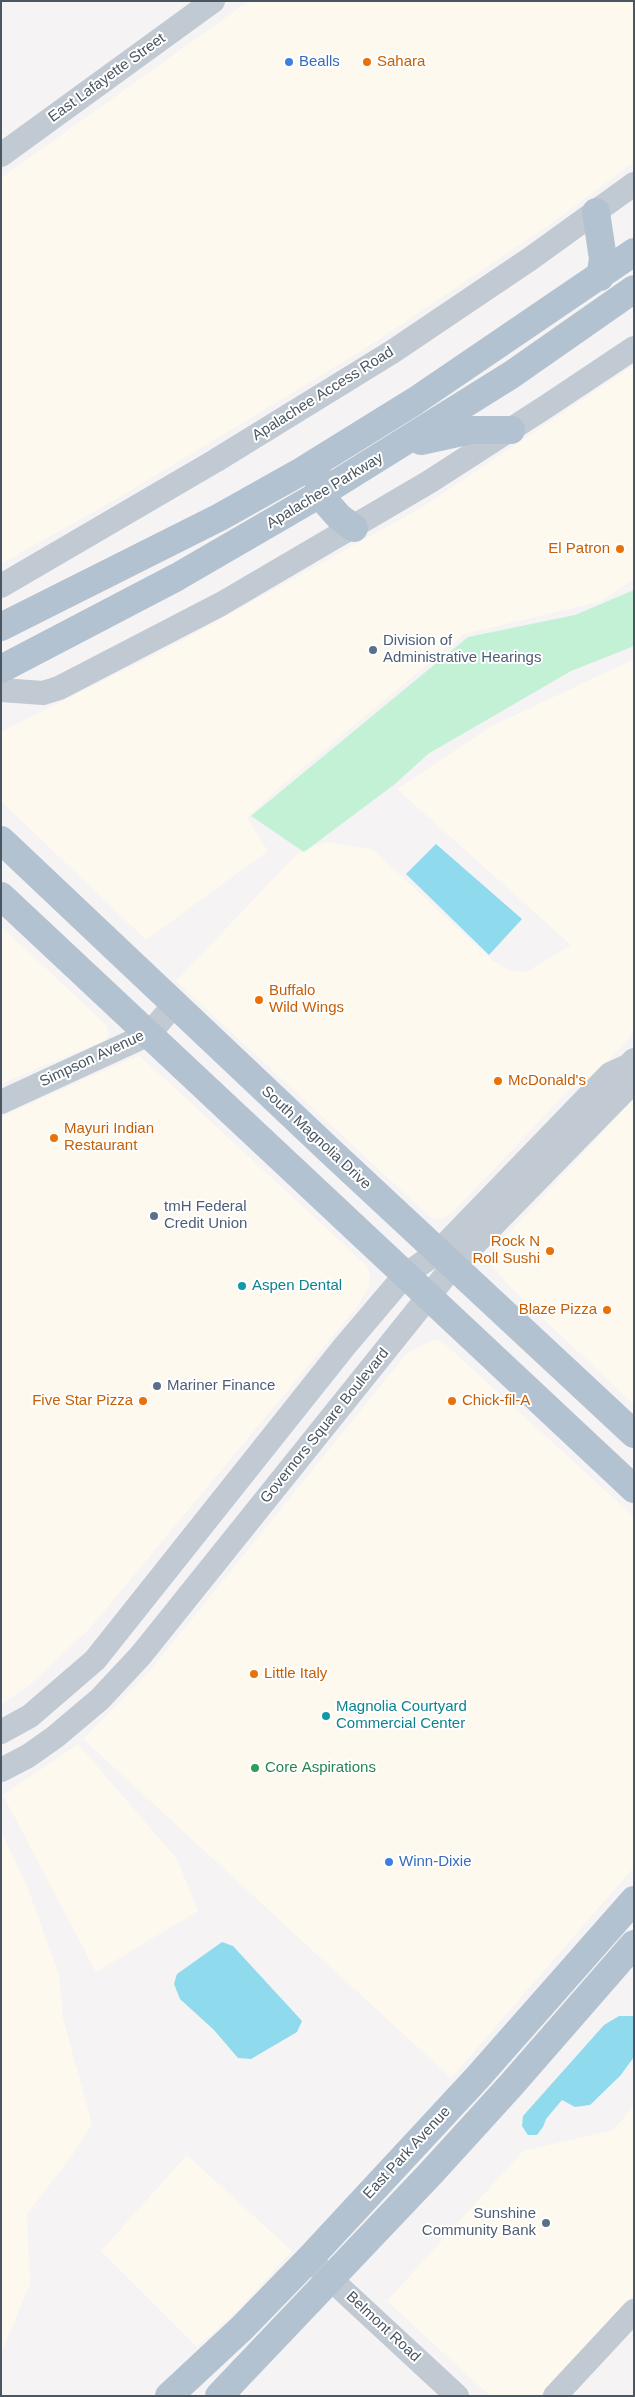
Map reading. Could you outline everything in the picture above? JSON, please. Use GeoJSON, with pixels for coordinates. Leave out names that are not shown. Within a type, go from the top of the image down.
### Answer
{"type":"FeatureCollection","features":[{"type":"Feature","properties":{"kind":"main road"},"geometry":{"type":"LineString","coordinates":[[596,212],[602,252],[600,276]]}},
{"type":"Feature","properties":{"kind":"main road","name":"Apalachee Parkway"},"geometry":{"type":"LineString","coordinates":[[1,627],[220,517],[336,451],[423,396],[634,252]]}},
{"type":"Feature","properties":{"kind":"main road","name":"Apalachee Parkway"},"geometry":{"type":"LineString","coordinates":[[1,669],[177,577],[385,455],[530,362],[634,289]]}},
{"type":"Feature","properties":{"kind":"main road"},"geometry":{"type":"LineString","coordinates":[[385,455],[427,439],[460,431],[489,428],[511,430]]}},
{"type":"Feature","properties":{"kind":"main road"},"geometry":{"type":"LineString","coordinates":[[336,451],[320,474],[318,485],[320,494],[333,512],[354,528]]}},
{"type":"Feature","properties":{"kind":"main road","name":"South Magnolia Drive"},"geometry":{"type":"LineString","coordinates":[[1,840],[174,1005],[634,1434]]}},
{"type":"Feature","properties":{"kind":"main road"},"geometry":{"type":"LineString","coordinates":[[1,896],[634,1489]]}},
{"type":"Feature","properties":{"kind":"main road","name":"East Park Avenue"},"geometry":{"type":"LineString","coordinates":[[169,2396],[242,2328],[309,2259],[477,2078],[634,1900]]}},
{"type":"Feature","properties":{"kind":"main road","name":"East Park Avenue"},"geometry":{"type":"LineString","coordinates":[[219,2396],[331,2280],[512,2084],[634,1944]]}},
{"type":"Feature","properties":{"kind":"street","name":"East Lafayette Street"},"geometry":{"type":"LineString","coordinates":[[1,155],[214,1]]}},
{"type":"Feature","properties":{"kind":"street","name":"Apalachee Access Road"},"geometry":{"type":"LineString","coordinates":[[1,586],[215,461],[392,352],[508,275],[634,184]]}},
{"type":"Feature","properties":{"kind":"street"},"geometry":{"type":"LineString","coordinates":[[1,690],[43,693],[59,688],[221,604],[354,528],[511,430],[634,348]]}},
{"type":"Feature","properties":{"kind":"street","name":"Simpson Avenue"},"geometry":{"type":"LineString","coordinates":[[1,1102],[149,1034],[174,1005]]}},
{"type":"Feature","properties":{"kind":"street","name":"Governors Square Boulevard"},"geometry":{"type":"LineString","coordinates":[[6,1729],[30,1716],[95,1660],[344,1347],[405,1275],[446,1259],[626,1089],[631,1063]]}},
{"type":"Feature","properties":{"kind":"street","name":"Governors Square Boulevard"},"geometry":{"type":"LineString","coordinates":[[1,1770],[29,1755],[55,1737],[100,1699],[141,1655],[430,1297],[446,1259]]}},
{"type":"Feature","properties":{"kind":"street"},"geometry":{"type":"LineString","coordinates":[[189,1542],[214,1564]]}},
{"type":"Feature","properties":{"kind":"street"},"geometry":{"type":"LineString","coordinates":[[6,1729],[29,1755]]}},
{"type":"Feature","properties":{"kind":"street","name":"Belmont Road"},"geometry":{"type":"LineString","coordinates":[[309,2259],[457,2396]]}},
{"type":"Feature","properties":{"kind":"street"},"geometry":{"type":"LineString","coordinates":[[555,2396],[634,2311]]}},
{"type":"Feature","properties":{"kind":"shaded area"},"geometry":{"type":"Polygon","coordinates":[[[249,1],[634,1],[634,162],[545,228],[366,348],[125,494],[1,564],[1,178],[249,1]]]}},
{"type":"Feature","properties":{"kind":"shaded area"},"geometry":{"type":"Polygon","coordinates":[[[634,365],[634,579],[602,601],[464,634],[275,791],[247,818],[268,851],[146,940],[1,801],[1,732],[172,646],[424,506],[634,365]]]}},
{"type":"Feature","properties":{"kind":"shaded area"},"geometry":{"type":"Polygon","coordinates":[[[634,659],[634,1032],[600,1070],[566,1093],[452,1213],[440,1219],[431,1218],[176,981],[297,854],[325,842],[372,849],[493,961],[511,971],[526,972],[571,945],[397,789],[490,727],[634,659]]]}},
{"type":"Feature","properties":{"kind":"shaded area"},"geometry":{"type":"Polygon","coordinates":[[[1,926],[106,1025],[109,1033],[106,1040],[1,1084],[1,926]]]}},
{"type":"Feature","properties":{"kind":"shaded area"},"geometry":{"type":"Polygon","coordinates":[[[140,1056],[367,1266],[370,1275],[369,1286],[357,1307],[90,1628],[32,1683],[1,1705],[1,1117],[140,1056]]]}},
{"type":"Feature","properties":{"kind":"shaded area"},"geometry":{"type":"Polygon","coordinates":[[[634,1099],[634,1405],[510,1287],[491,1264],[490,1253],[634,1099]]]}},
{"type":"Feature","properties":{"kind":"shaded area"},"geometry":{"type":"Polygon","coordinates":[[[435,1339],[446,1345],[634,1517],[634,1867],[451,2078],[83,1739],[148,1673],[407,1353],[435,1339]]]}},
{"type":"Feature","properties":{"kind":"shaded area"},"geometry":{"type":"Polygon","coordinates":[[[78,1744],[177,1859],[198,1911],[96,1972],[3,1795],[78,1744]]]}},
{"type":"Feature","properties":{"kind":"shaded area"},"geometry":{"type":"Polygon","coordinates":[[[1,1831],[27,1886],[59,1975],[63,2018],[92,2124],[71,2157],[27,2214],[30,2284],[1,2354],[1,1831]]]}},
{"type":"Feature","properties":{"kind":"shaded area","name":"Sunshine Community Bank"},"geometry":{"type":"Polygon","coordinates":[[[634,2106],[634,2294],[540,2396],[490,2396],[387,2301],[523,2151],[613,2130],[634,2106]]]}},
{"type":"Feature","properties":{"kind":"shaded area"},"geometry":{"type":"Polygon","coordinates":[[[187,2155],[292,2251],[237,2311],[197,2347],[101,2251],[187,2155]]]}},
{"type":"Feature","properties":{"kind":"green space"},"geometry":{"type":"Polygon","coordinates":[[[634,590],[634,646],[571,671],[428,754],[395,784],[304,852],[251,816],[468,637],[575,615],[634,590]]]}},
{"type":"Feature","properties":{"kind":"water"},"geometry":{"type":"Polygon","coordinates":[[[436,844],[522,919],[489,955],[406,874],[436,844]]]}},
{"type":"Feature","properties":{"kind":"water"},"geometry":{"type":"Polygon","coordinates":[[[222,1942],[233,1946],[302,2021],[297,2032],[251,2059],[238,2058],[214,2030],[180,1999],[174,1984],[177,1974],[222,1942]]]}},
{"type":"Feature","properties":{"kind":"water"},"geometry":{"type":"Polygon","coordinates":[[[619,2016],[634,2016],[634,2057],[620,2076],[590,2105],[575,2107],[562,2100],[546,2119],[537,2135],[528,2135],[522,2126],[523,2116],[604,2025],[619,2016]]]}},
{"type":"Feature","properties":{"kind":"place","name":"Bealls"},"geometry":{"type":"Point","coordinates":[289,62]}},
{"type":"Feature","properties":{"kind":"place","name":"Sahara"},"geometry":{"type":"Point","coordinates":[367,62]}},
{"type":"Feature","properties":{"kind":"place","name":"El Patron"},"geometry":{"type":"Point","coordinates":[620,549]}},
{"type":"Feature","properties":{"kind":"place","name":"Division of Administrative Hearings"},"geometry":{"type":"Point","coordinates":[373,650]}},
{"type":"Feature","properties":{"kind":"place","name":"Buffalo Wild Wings"},"geometry":{"type":"Point","coordinates":[259,1000]}},
{"type":"Feature","properties":{"kind":"place","name":"McDonald's"},"geometry":{"type":"Point","coordinates":[498,1081]}},
{"type":"Feature","properties":{"kind":"place","name":"Mayuri Indian Restaurant"},"geometry":{"type":"Point","coordinates":[54,1138]}},
{"type":"Feature","properties":{"kind":"place","name":"tmH Federal Credit Union"},"geometry":{"type":"Point","coordinates":[154,1216]}},
{"type":"Feature","properties":{"kind":"place","name":"Rock N Roll Sushi"},"geometry":{"type":"Point","coordinates":[550,1251]}},
{"type":"Feature","properties":{"kind":"place","name":"Aspen Dental"},"geometry":{"type":"Point","coordinates":[242,1286]}},
{"type":"Feature","properties":{"kind":"place","name":"Blaze Pizza"},"geometry":{"type":"Point","coordinates":[607,1310]}},
{"type":"Feature","properties":{"kind":"place","name":"Mariner Finance"},"geometry":{"type":"Point","coordinates":[157,1386]}},
{"type":"Feature","properties":{"kind":"place","name":"Five Star Pizza"},"geometry":{"type":"Point","coordinates":[143,1401]}},
{"type":"Feature","properties":{"kind":"place","name":"Chick-fil-A"},"geometry":{"type":"Point","coordinates":[452,1401]}},
{"type":"Feature","properties":{"kind":"place","name":"Little Italy"},"geometry":{"type":"Point","coordinates":[254,1674]}},
{"type":"Feature","properties":{"kind":"place","name":"Magnolia Courtyard Commercial Center"},"geometry":{"type":"Point","coordinates":[326,1716]}},
{"type":"Feature","properties":{"kind":"place","name":"Core Aspirations"},"geometry":{"type":"Point","coordinates":[255,1768]}},
{"type":"Feature","properties":{"kind":"place","name":"Winn-Dixie"},"geometry":{"type":"Point","coordinates":[389,1862]}},
{"type":"Feature","properties":{"kind":"place","name":"Sunshine Community Bank"},"geometry":{"type":"Point","coordinates":[546,2223]}}]}
